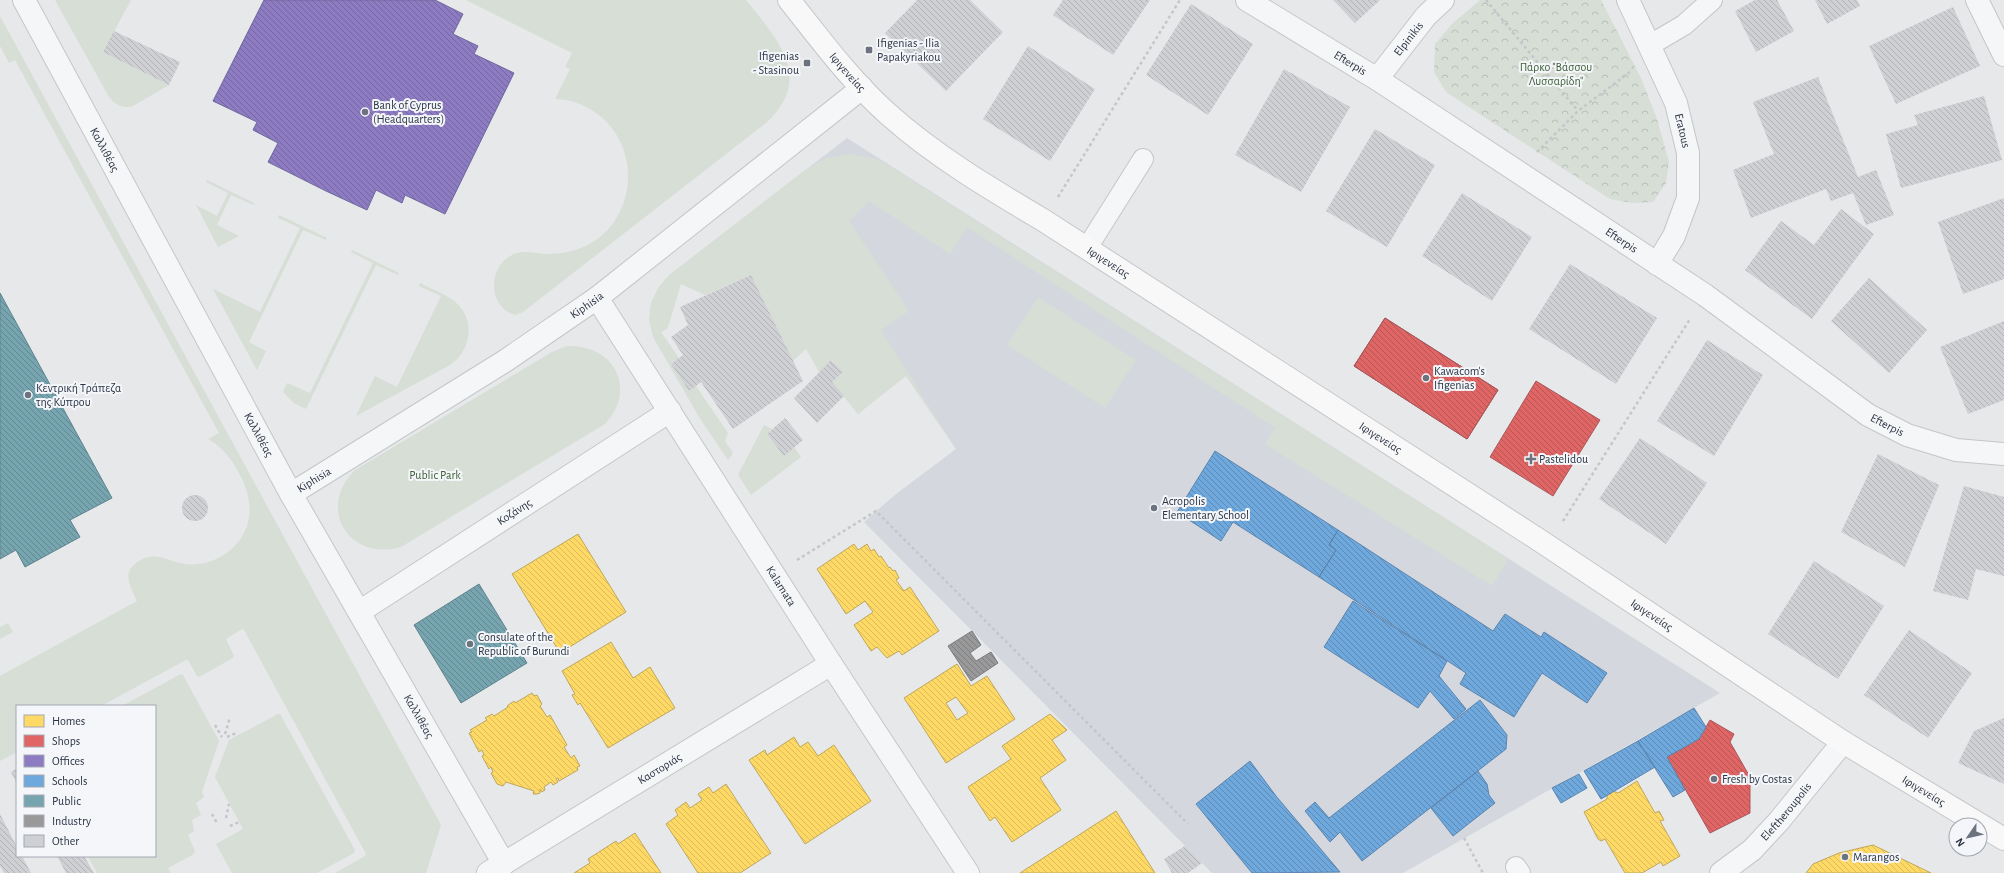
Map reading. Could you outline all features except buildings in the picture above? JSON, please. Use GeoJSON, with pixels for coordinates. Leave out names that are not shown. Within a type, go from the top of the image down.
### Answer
{"type":"FeatureCollection","features":[{"type":"Feature","properties":{"kind":"street","name":"Καλλιθέας"},"geometry":{"type":"LineString","coordinates":[[24,0],[291,494],[359,612],[496,868]]}},
{"type":"Feature","properties":{"kind":"street","name":"Ιφιγενείας"},"geometry":{"type":"LineString","coordinates":[[789,0],[862,88],[887,113],[917,139],[987,187],[1087,248],[1547,546],[1843,742],[2004,839]]}},
{"type":"Feature","properties":{"kind":"street","name":"Efterpis"},"geometry":{"type":"LineString","coordinates":[[1247,0],[1377,79],[1705,295],[1874,418],[1907,435],[1956,450],[2004,454]]}},
{"type":"Feature","properties":{"kind":"street","name":"Elpinikis"},"geometry":{"type":"LineString","coordinates":[[1377,79],[1426,16],[1442,0]]}},
{"type":"Feature","properties":{"kind":"street","name":"Eratous"},"geometry":{"type":"LineString","coordinates":[[1628,0],[1676,103],[1688,153],[1688,198],[1674,236],[1657,264]]}},
{"type":"Feature","properties":{"kind":"street"},"geometry":{"type":"LineString","coordinates":[[1977,0],[2003,48]]}},
{"type":"Feature","properties":{"kind":"street","name":"Kiphisia"},"geometry":{"type":"LineString","coordinates":[[291,494],[505,361],[596,298],[862,88]]}},
{"type":"Feature","properties":{"kind":"street","name":"Kalamata"},"geometry":{"type":"LineString","coordinates":[[596,298],[670,411],[831,664],[968,873]]}},
{"type":"Feature","properties":{"kind":"street","name":"Κοζάνης"},"geometry":{"type":"LineString","coordinates":[[359,612],[670,411]]}},
{"type":"Feature","properties":{"kind":"street","name":"Καστοριάς"},"geometry":{"type":"LineString","coordinates":[[496,868],[831,664]]}},
{"type":"Feature","properties":{"kind":"street","name":"Eleftheroupolis"},"geometry":{"type":"LineString","coordinates":[[1721,873],[1752,850],[1843,742]]}},
{"type":"Feature","properties":{"kind":"lane"},"geometry":{"type":"LineString","coordinates":[[1652,49],[1712,0]]}},
{"type":"Feature","properties":{"kind":"lane"},"geometry":{"type":"LineString","coordinates":[[1087,248],[1143,159]]}},
{"type":"Feature","properties":{"kind":"path"},"geometry":{"type":"LineString","coordinates":[[1043,220],[1180,0]]}},
{"type":"Feature","properties":{"kind":"path"},"geometry":{"type":"LineString","coordinates":[[1486,0],[1578,111]]}},
{"type":"Feature","properties":{"kind":"path"},"geometry":{"type":"LineString","coordinates":[[1517,172],[1578,111],[1652,49]]}},
{"type":"Feature","properties":{"kind":"path"},"geometry":{"type":"LineString","coordinates":[[1547,546],[1705,295]]}},
{"type":"Feature","properties":{"kind":"path"},"geometry":{"type":"LineString","coordinates":[[774,574],[876,511],[1188,824]]}},
{"type":"Feature","properties":{"kind":"path"},"geometry":{"type":"LineString","coordinates":[[225,734],[230,717]]}},
{"type":"Feature","properties":{"kind":"path"},"geometry":{"type":"LineString","coordinates":[[215,725],[222,737]]}},
{"type":"Feature","properties":{"kind":"path"},"geometry":{"type":"LineString","coordinates":[[227,738],[238,732]]}},
{"type":"Feature","properties":{"kind":"path"},"geometry":{"type":"LineString","coordinates":[[226,818],[230,804]]}},
{"type":"Feature","properties":{"kind":"path"},"geometry":{"type":"LineString","coordinates":[[212,814],[217,823]]}},
{"type":"Feature","properties":{"kind":"path"},"geometry":{"type":"LineString","coordinates":[[230,826],[239,822]]}},
{"type":"Feature","properties":{"kind":"path"},"geometry":{"type":"LineString","coordinates":[[1464,838],[1483,873]]}},
{"type":"Feature","properties":{"kind":"shaded area","name":"Acropolis Elementary School"},"geometry":{"type":"Polygon","coordinates":[[[847,138],[1720,693],[1403,873],[1212,873],[864,522],[896,494],[956,449],[906,376],[762,204],[847,138]]]}},
{"type":"Feature","properties":{"kind":"green space"},"geometry":{"type":"Polygon","coordinates":[[[55,0],[131,0],[103,52],[169,85],[130,107],[123,107],[114,102],[109,97],[55,0]]]}},
{"type":"Feature","properties":{"kind":"green space"},"geometry":{"type":"Polygon","coordinates":[[[466,0],[746,0],[769,29],[779,44],[786,59],[789,75],[788,90],[780,106],[766,123],[523,312],[515,315],[499,304],[495,295],[495,277],[498,268],[504,261],[516,253],[563,253],[590,244],[604,233],[615,220],[623,204],[627,186],[628,169],[624,151],[616,134],[605,120],[598,114],[582,105],[555,99],[570,69],[565,67],[572,53],[466,0]]]}},
{"type":"Feature","properties":{"kind":"green space","name":"Πάρκο \"Βάσσου Λυσσαρίδη\""},"geometry":{"type":"Polygon","coordinates":[[[1480,0],[1601,0],[1641,78],[1657,119],[1669,162],[1666,183],[1653,202],[1632,203],[1610,199],[1446,92],[1434,72],[1435,44],[1452,24],[1480,0]]]}},
{"type":"Feature","properties":{"kind":"green space"},"geometry":{"type":"Polygon","coordinates":[[[0,16],[441,825],[426,873],[335,873],[366,854],[244,630],[242,629],[226,639],[234,656],[233,658],[199,677],[188,660],[186,660],[103,705],[16,705],[16,753],[0,761],[0,676],[137,601],[128,577],[132,567],[143,559],[155,557],[179,563],[194,564],[211,561],[227,553],[234,547],[247,527],[250,507],[243,481],[237,469],[220,447],[208,439],[219,433],[15,60],[9,63],[0,46],[0,16]]]}},
{"type":"Feature","properties":{"kind":"green space"},"geometry":{"type":"Polygon","coordinates":[[[850,154],[874,158],[885,163],[1509,559],[1492,586],[1265,444],[1275,428],[967,227],[950,254],[869,201],[849,221],[909,311],[881,330],[956,449],[906,376],[858,414],[832,382],[842,372],[832,360],[819,372],[806,349],[793,361],[751,275],[705,295],[681,284],[667,329],[661,332],[679,358],[671,364],[689,391],[696,386],[728,433],[725,441],[733,453],[728,460],[699,417],[653,337],[649,320],[651,303],[658,288],[669,275],[805,170],[826,158],[850,154]]]}},
{"type":"Feature","properties":{"kind":"green space"},"geometry":{"type":"Polygon","coordinates":[[[207,180],[254,203],[254,205],[231,195],[217,225],[239,236],[218,247],[196,205],[217,216],[228,193],[206,182],[207,180]]]}},
{"type":"Feature","properties":{"kind":"green space"},"geometry":{"type":"Polygon","coordinates":[[[279,215],[327,238],[326,240],[303,230],[249,342],[266,351],[257,370],[213,289],[260,312],[300,228],[278,218],[279,215]]]}},
{"type":"Feature","properties":{"kind":"green space"},"geometry":{"type":"Polygon","coordinates":[[[352,250],[399,273],[398,275],[376,265],[306,409],[294,403],[283,392],[287,383],[310,393],[373,263],[351,252],[352,250]]]}},
{"type":"Feature","properties":{"kind":"green space"},"geometry":{"type":"Polygon","coordinates":[[[420,283],[446,296],[461,308],[466,316],[468,325],[467,343],[457,359],[450,365],[356,416],[375,376],[397,387],[441,296],[419,286],[420,283]]]}},
{"type":"Feature","properties":{"kind":"green space"},"geometry":{"type":"Polygon","coordinates":[[[1038,297],[1136,360],[1105,408],[1007,345],[1038,297]]]}},
{"type":"Feature","properties":{"kind":"green space","name":"Public Park"},"geometry":{"type":"Polygon","coordinates":[[[567,346],[583,347],[597,352],[608,361],[616,371],[620,383],[620,397],[615,411],[605,424],[401,547],[382,550],[366,547],[353,539],[344,528],[339,515],[338,500],[344,485],[355,470],[552,352],[567,346]]]}},
{"type":"Feature","properties":{"kind":"green space"},"geometry":{"type":"Polygon","coordinates":[[[764,425],[772,429],[767,434],[784,455],[794,447],[801,457],[751,495],[738,475],[764,425]]]}},
{"type":"Feature","properties":{"kind":"green space"},"geometry":{"type":"Polygon","coordinates":[[[8,623],[13,632],[0,639],[0,627],[8,623]]]}},
{"type":"Feature","properties":{"kind":"green space"},"geometry":{"type":"Polygon","coordinates":[[[181,674],[183,675],[219,741],[202,792],[204,797],[196,803],[201,815],[192,820],[194,831],[188,835],[195,851],[194,854],[168,868],[171,873],[97,873],[89,857],[156,857],[156,705],[124,705],[181,674]]]}},
{"type":"Feature","properties":{"kind":"green space"},"geometry":{"type":"Polygon","coordinates":[[[280,714],[355,850],[354,853],[317,873],[232,873],[216,844],[243,829],[215,777],[229,740],[280,714]]]}},
{"type":"Feature","properties":{"kind":"place","name":"Ifigenias - Ilia Papakyriakou"},"geometry":{"type":"Point","coordinates":[869,50]}},
{"type":"Feature","properties":{"kind":"place","name":"Ifigenias - Stasinou"},"geometry":{"type":"Point","coordinates":[807,63]}},
{"type":"Feature","properties":{"kind":"place","name":"Bank of Cyprus (Headquarters)"},"geometry":{"type":"Point","coordinates":[365,112]}},
{"type":"Feature","properties":{"kind":"place","name":"Kawacom's Ifigenias"},"geometry":{"type":"Point","coordinates":[1426,378]}},
{"type":"Feature","properties":{"kind":"place","name":"Κεντρική Τράπεζα της Κύπρου"},"geometry":{"type":"Point","coordinates":[28,395]}},
{"type":"Feature","properties":{"kind":"place","name":"Pastelidou"},"geometry":{"type":"Point","coordinates":[1531,459]}},
{"type":"Feature","properties":{"kind":"place","name":"Acropolis Elementary School"},"geometry":{"type":"Point","coordinates":[1154,508]}},
{"type":"Feature","properties":{"kind":"place","name":"Consulate of the Republic of Burundi"},"geometry":{"type":"Point","coordinates":[470,644]}},
{"type":"Feature","properties":{"kind":"place","name":"Fresh by Costas"},"geometry":{"type":"Point","coordinates":[1714,779]}},
{"type":"Feature","properties":{"kind":"place","name":"Marangos"},"geometry":{"type":"Point","coordinates":[1845,857]}}]}
